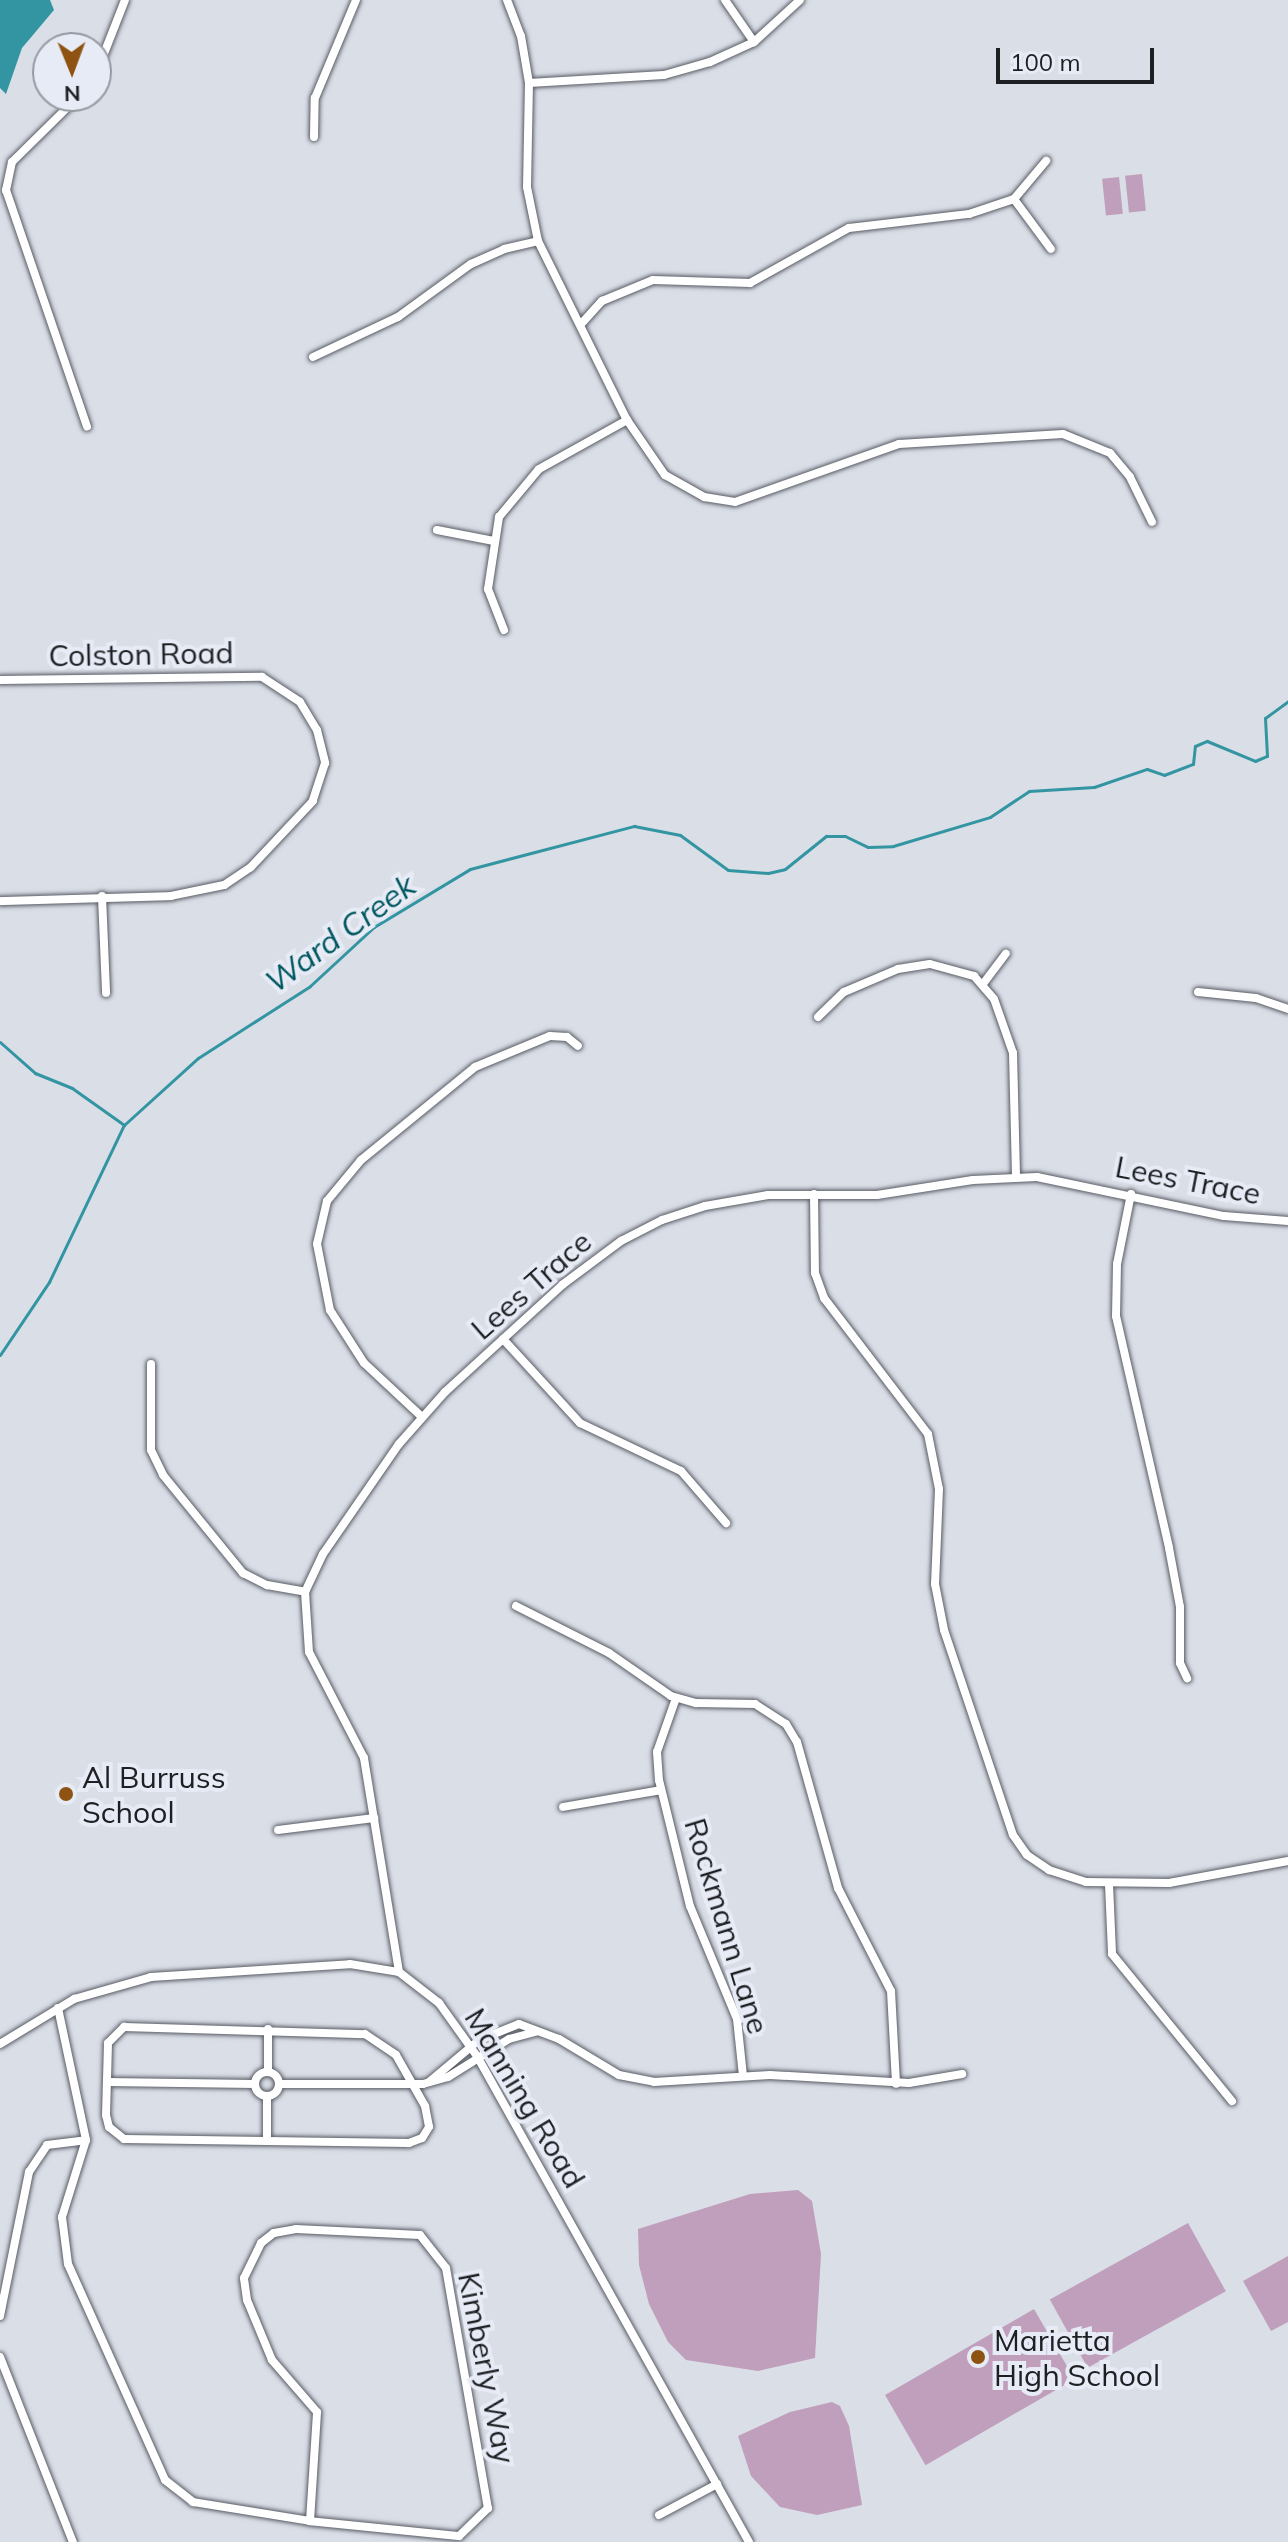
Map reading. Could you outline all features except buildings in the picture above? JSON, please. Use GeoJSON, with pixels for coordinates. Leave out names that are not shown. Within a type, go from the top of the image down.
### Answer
{"type":"FeatureCollection","features":[{"type":"Feature","properties":{"kind":"street"},"geometry":{"type":"LineString","coordinates":[[112,33],[125,0]]}},
{"type":"Feature","properties":{"kind":"street"},"geometry":{"type":"LineString","coordinates":[[314,137],[315,98],[356,0]]}},
{"type":"Feature","properties":{"kind":"street"},"geometry":{"type":"LineString","coordinates":[[507,0],[521,36],[529,83],[527,187],[538,241],[582,323],[627,420],[665,475],[704,497],[735,502],[899,444],[1063,434],[1110,453],[1130,477],[1152,522]]}},
{"type":"Feature","properties":{"kind":"street"},"geometry":{"type":"LineString","coordinates":[[725,0],[754,42]]}},
{"type":"Feature","properties":{"kind":"street"},"geometry":{"type":"LineString","coordinates":[[529,83],[664,75],[754,42],[800,0]]}},
{"type":"Feature","properties":{"kind":"street"},"geometry":{"type":"LineString","coordinates":[[63,112],[12,162],[6,190],[87,426]]}},
{"type":"Feature","properties":{"kind":"street"},"geometry":{"type":"LineString","coordinates":[[582,323],[602,301],[653,280],[750,283],[849,228],[969,214],[1014,199],[1046,161]]}},
{"type":"Feature","properties":{"kind":"street"},"geometry":{"type":"LineString","coordinates":[[1014,199],[1051,249]]}},
{"type":"Feature","properties":{"kind":"street"},"geometry":{"type":"LineString","coordinates":[[313,357],[398,317],[471,264],[504,249],[538,241]]}},
{"type":"Feature","properties":{"kind":"street"},"geometry":{"type":"LineString","coordinates":[[504,630],[488,589],[499,517],[527,478],[627,420]]}},
{"type":"Feature","properties":{"kind":"street"},"geometry":{"type":"LineString","coordinates":[[437,530],[494,541]]}},
{"type":"Feature","properties":{"kind":"street","name":"Colston Road"},"geometry":{"type":"LineString","coordinates":[[0,680],[262,677],[300,702],[317,730],[325,763],[313,801],[251,867],[224,885],[171,896],[0,901]]}},
{"type":"Feature","properties":{"kind":"street"},"geometry":{"type":"LineString","coordinates":[[102,896],[106,993]]}},
{"type":"Feature","properties":{"kind":"street"},"geometry":{"type":"LineString","coordinates":[[983,984],[1006,954]]}},
{"type":"Feature","properties":{"kind":"street"},"geometry":{"type":"LineString","coordinates":[[818,1017],[844,992],[916,964],[947,966],[983,984],[1004,1022],[1013,1053],[1016,1176]]}},
{"type":"Feature","properties":{"kind":"street"},"geometry":{"type":"LineString","coordinates":[[1198,992],[1256,998],[1288,1009]]}},
{"type":"Feature","properties":{"kind":"street"},"geometry":{"type":"LineString","coordinates":[[422,1417],[364,1363],[330,1310],[317,1244],[324,1210],[361,1160],[475,1067],[550,1036],[567,1037],[578,1046]]}},
{"type":"Feature","properties":{"kind":"street","name":"Lees Trace"},"geometry":{"type":"LineString","coordinates":[[399,1972],[359,1742],[309,1652],[305,1592],[323,1554],[422,1417],[503,1339],[601,1255],[662,1220],[748,1197],[877,1195],[1016,1176],[1131,1194],[1224,1216],[1288,1221]]}},
{"type":"Feature","properties":{"kind":"street"},"geometry":{"type":"LineString","coordinates":[[814,1194],[815,1273],[824,1298],[928,1434],[939,1489],[935,1584],[944,1630],[1013,1835],[1027,1855],[1049,1870],[1109,1884],[1228,1876],[1288,1861]]}},
{"type":"Feature","properties":{"kind":"street"},"geometry":{"type":"LineString","coordinates":[[1131,1194],[1117,1264],[1116,1316],[1169,1548],[1180,1607],[1180,1663],[1187,1678]]}},
{"type":"Feature","properties":{"kind":"street"},"geometry":{"type":"LineString","coordinates":[[503,1339],[580,1423],[681,1471],[726,1523]]}},
{"type":"Feature","properties":{"kind":"street"},"geometry":{"type":"LineString","coordinates":[[151,1364],[151,1450],[163,1475],[243,1573],[267,1585],[305,1592]]}},
{"type":"Feature","properties":{"kind":"street"},"geometry":{"type":"LineString","coordinates":[[516,1606],[609,1653],[676,1698],[755,1704],[781,1719],[794,1736],[833,1877],[891,1991],[896,2084]]}},
{"type":"Feature","properties":{"kind":"street","name":"Rockmann Lane"},"geometry":{"type":"LineString","coordinates":[[676,1698],[657,1752],[661,1790],[693,1915],[737,2019],[743,2076]]}},
{"type":"Feature","properties":{"kind":"street"},"geometry":{"type":"LineString","coordinates":[[563,1807],[661,1790]]}},
{"type":"Feature","properties":{"kind":"street"},"geometry":{"type":"LineString","coordinates":[[278,1830],[374,1818]]}},
{"type":"Feature","properties":{"kind":"street"},"geometry":{"type":"LineString","coordinates":[[1109,1884],[1112,1954],[1232,2101]]}},
{"type":"Feature","properties":{"kind":"street","name":"Manning Road"},"geometry":{"type":"LineString","coordinates":[[0,2044],[58,2008],[103,1988],[171,1975],[350,1964],[399,1972],[439,2003],[472,2047],[749,2542]]}},
{"type":"Feature","properties":{"kind":"street"},"geometry":{"type":"LineString","coordinates":[[0,2316],[29,2172],[47,2145],[86,2140],[58,2008]]}},
{"type":"Feature","properties":{"kind":"street"},"geometry":{"type":"LineString","coordinates":[[429,2082],[472,2047],[519,2024],[629,2078],[662,2083],[743,2076],[896,2084],[962,2074]]}},
{"type":"Feature","properties":{"kind":"street"},"geometry":{"type":"LineString","coordinates":[[121,2028],[268,2029],[369,2035],[396,2055],[429,2124],[425,2135],[414,2142],[121,2138],[107,2124],[107,2082],[108,2043],[121,2028]]}},
{"type":"Feature","properties":{"kind":"street"},"geometry":{"type":"LineString","coordinates":[[268,2029],[268,2072],[279,2084]]}},
{"type":"Feature","properties":{"kind":"street"},"geometry":{"type":"LineString","coordinates":[[267,2141],[267,2096],[279,2084],[413,2086],[442,2080],[477,2056],[536,2032]]}},
{"type":"Feature","properties":{"kind":"street"},"geometry":{"type":"LineString","coordinates":[[107,2082],[255,2084],[268,2072]]}},
{"type":"Feature","properties":{"kind":"street"},"geometry":{"type":"LineString","coordinates":[[255,2084],[267,2096]]}},
{"type":"Feature","properties":{"kind":"street","name":"Kimberly Way"},"geometry":{"type":"LineString","coordinates":[[86,2140],[62,2217],[68,2264],[165,2480],[193,2502],[310,2521],[459,2536],[488,2508],[446,2268],[420,2235],[296,2229],[274,2233],[248,2260],[245,2289],[272,2360],[317,2412],[310,2521]]}},
{"type":"Feature","properties":{"kind":"street"},"geometry":{"type":"LineString","coordinates":[[0,2357],[73,2542]]}},
{"type":"Feature","properties":{"kind":"street"},"geometry":{"type":"LineString","coordinates":[[659,2515],[717,2484]]}},
{"type":"Feature","properties":{"kind":"shaded area"},"geometry":{"type":"Polygon","coordinates":[[[1142,174],[1146,211],[1129,213],[1125,176],[1142,174]]]}},
{"type":"Feature","properties":{"kind":"shaded area"},"geometry":{"type":"Polygon","coordinates":[[[1119,177],[1123,214],[1106,216],[1102,179],[1119,177]]]}},
{"type":"Feature","properties":{"kind":"shaded area"},"geometry":{"type":"Polygon","coordinates":[[[798,2190],[812,2201],[821,2254],[815,2358],[758,2371],[686,2360],[668,2342],[649,2304],[639,2265],[638,2229],[750,2194],[798,2190]]]}},
{"type":"Feature","properties":{"kind":"shaded area"},"geometry":{"type":"Polygon","coordinates":[[[1188,2223],[1226,2291],[1088,2368],[1050,2300],[1188,2223]]]}},
{"type":"Feature","properties":{"kind":"shaded area"},"geometry":{"type":"Polygon","coordinates":[[[1288,2256],[1288,2322],[1271,2331],[1243,2281],[1288,2256]]]}},
{"type":"Feature","properties":{"kind":"shaded area"},"geometry":{"type":"Polygon","coordinates":[[[1034,2309],[1074,2379],[926,2465],[885,2395],[1034,2309]]]}},
{"type":"Feature","properties":{"kind":"shaded area"},"geometry":{"type":"Polygon","coordinates":[[[832,2402],[840,2406],[849,2426],[862,2505],[817,2515],[780,2507],[751,2476],[738,2436],[790,2412],[832,2402]]]}},
{"type":"Feature","properties":{"kind":"water"},"geometry":{"type":"Polygon","coordinates":[[[0,0],[50,0],[54,10],[35,32],[32,32],[22,48],[6,94],[0,88],[0,0]]]}},
{"type":"Feature","properties":{"kind":"waterway","name":"Ward Creek"},"geometry":{"type":"LineString","coordinates":[[0,1355],[49,1282],[124,1125],[198,1058],[310,986],[374,927],[470,869],[634,826],[680,835],[728,870],[768,873],[785,869],[826,836],[845,836],[868,847],[893,846],[990,817],[1029,791],[1094,787],[1147,769],[1164,775],[1193,764],[1195,746],[1207,741],[1255,761],[1267,756],[1265,718],[1288,701]]}},
{"type":"Feature","properties":{"kind":"waterway"},"geometry":{"type":"LineString","coordinates":[[0,1042],[35,1073],[72,1088],[124,1125]]}},
{"type":"Feature","properties":{"kind":"place","name":"Al Burruss School"},"geometry":{"type":"Point","coordinates":[66,1794]}},
{"type":"Feature","properties":{"kind":"place","name":"Marietta High School"},"geometry":{"type":"Point","coordinates":[978,2357]}}]}
